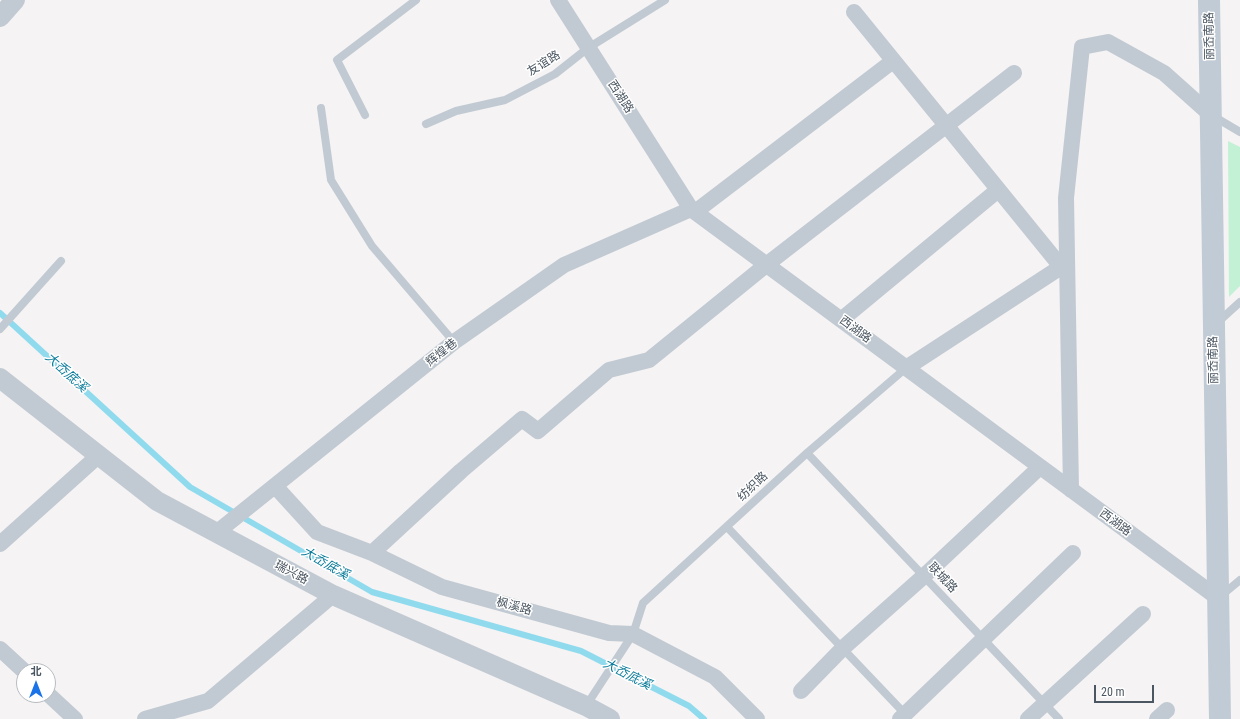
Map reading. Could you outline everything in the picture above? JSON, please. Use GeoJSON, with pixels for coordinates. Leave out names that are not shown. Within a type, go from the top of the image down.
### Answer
{"type":"FeatureCollection","features":[{"type":"Feature","properties":{"kind":"main road","name":"丽岙南路"},"geometry":{"type":"LineString","coordinates":[[1209,0],[1220,719]]}},
{"type":"Feature","properties":{"kind":"street"},"geometry":{"type":"LineString","coordinates":[[0,17],[14,0]]}},
{"type":"Feature","properties":{"kind":"street","name":"西湖路"},"geometry":{"type":"LineString","coordinates":[[558,0],[693,211],[1218,598]]}},
{"type":"Feature","properties":{"kind":"street"},"geometry":{"type":"LineString","coordinates":[[854,12],[1064,270]]}},
{"type":"Feature","properties":{"kind":"street"},"geometry":{"type":"LineString","coordinates":[[1071,490],[1064,270],[1066,198],[1082,47],[1108,42],[1164,73],[1211,115]]}},
{"type":"Feature","properties":{"kind":"street","name":"辉煌巷"},"geometry":{"type":"LineString","coordinates":[[216,533],[454,342],[564,265],[693,211],[894,61]]}},
{"type":"Feature","properties":{"kind":"street"},"geometry":{"type":"LineString","coordinates":[[372,553],[522,419],[538,432],[609,370],[649,360],[766,265],[1014,73]]}},
{"type":"Feature","properties":{"kind":"street"},"geometry":{"type":"LineString","coordinates":[[841,320],[998,190]]}},
{"type":"Feature","properties":{"kind":"street"},"geometry":{"type":"LineString","coordinates":[[906,368],[1064,270]]}},
{"type":"Feature","properties":{"kind":"street","name":"瑞兴路"},"geometry":{"type":"LineString","coordinates":[[0,378],[157,501],[333,595],[587,705],[610,719]]}},
{"type":"Feature","properties":{"kind":"street"},"geometry":{"type":"LineString","coordinates":[[0,544],[98,456]]}},
{"type":"Feature","properties":{"kind":"street"},"geometry":{"type":"LineString","coordinates":[[801,691],[842,648],[924,576],[1040,467]]}},
{"type":"Feature","properties":{"kind":"street","name":"枫溪路"},"geometry":{"type":"LineString","coordinates":[[275,486],[317,532],[372,553],[442,587],[609,633],[632,635],[715,677],[757,719]]}},
{"type":"Feature","properties":{"kind":"street"},"geometry":{"type":"LineString","coordinates":[[905,717],[983,639],[1073,553]]}},
{"type":"Feature","properties":{"kind":"street"},"geometry":{"type":"LineString","coordinates":[[145,719],[208,701],[333,595]]}},
{"type":"Feature","properties":{"kind":"street"},"geometry":{"type":"LineString","coordinates":[[1028,719],[1143,614]]}},
{"type":"Feature","properties":{"kind":"street"},"geometry":{"type":"LineString","coordinates":[[0,649],[16,664]]}},
{"type":"Feature","properties":{"kind":"street"},"geometry":{"type":"LineString","coordinates":[[56,701],[75,719]]}},
{"type":"Feature","properties":{"kind":"lane"},"geometry":{"type":"LineString","coordinates":[[364,115],[337,60],[416,0]]}},
{"type":"Feature","properties":{"kind":"lane","name":"友谊路"},"geometry":{"type":"LineString","coordinates":[[426,124],[456,111],[504,100],[555,74],[588,48],[664,0]]}},
{"type":"Feature","properties":{"kind":"lane"},"geometry":{"type":"LineString","coordinates":[[321,108],[331,180],[372,246],[454,342]]}},
{"type":"Feature","properties":{"kind":"lane"},"geometry":{"type":"LineString","coordinates":[[1211,115],[1240,132]]}},
{"type":"Feature","properties":{"kind":"lane"},"geometry":{"type":"LineString","coordinates":[[0,329],[60,261]]}},
{"type":"Feature","properties":{"kind":"lane"},"geometry":{"type":"LineString","coordinates":[[1214,327],[1240,302]]}},
{"type":"Feature","properties":{"kind":"lane","name":"纺织路"},"geometry":{"type":"LineString","coordinates":[[587,705],[632,635],[643,603],[807,453],[906,368]]}},
{"type":"Feature","properties":{"kind":"lane","name":"联城路"},"geometry":{"type":"LineString","coordinates":[[807,453],[1059,719]]}},
{"type":"Feature","properties":{"kind":"lane"},"geometry":{"type":"LineString","coordinates":[[727,527],[905,717]]}},
{"type":"Feature","properties":{"kind":"lane"},"geometry":{"type":"LineString","coordinates":[[1218,598],[1240,580]]}},
{"type":"Feature","properties":{"kind":"green space"},"geometry":{"type":"Polygon","coordinates":[[[1228,141],[1240,147],[1240,286],[1229,297],[1228,141]]]}},
{"type":"Feature","properties":{"kind":"waterway","name":"大岙底溪"},"geometry":{"type":"LineString","coordinates":[[0,313],[190,487],[372,592],[581,651],[689,706],[704,719]]}}]}
